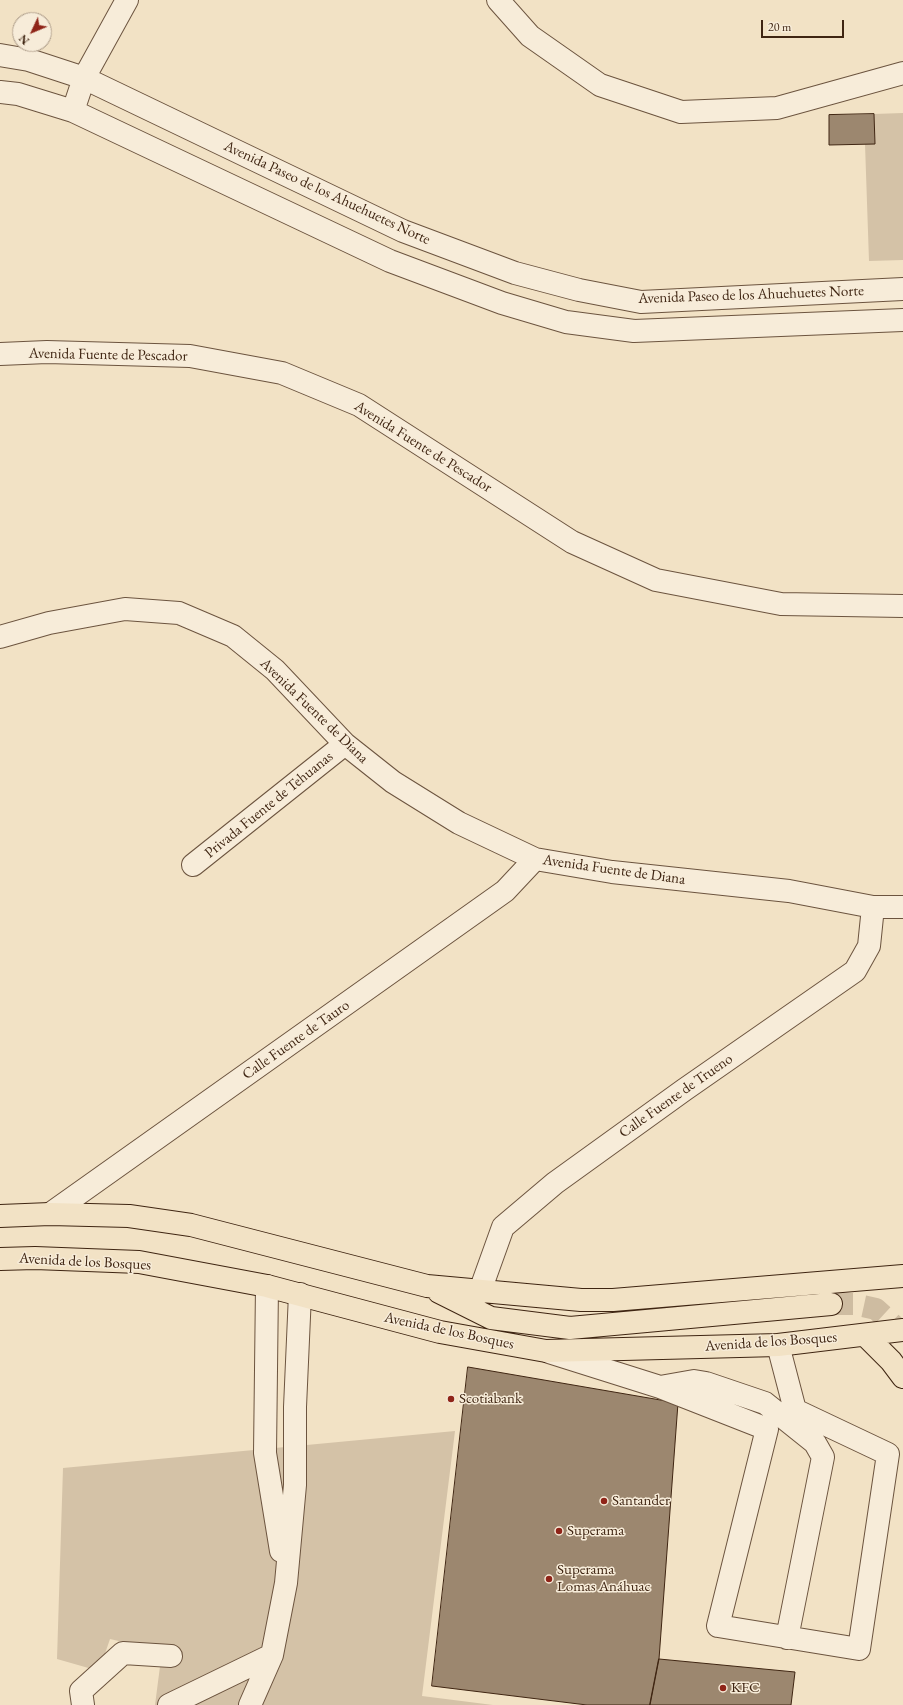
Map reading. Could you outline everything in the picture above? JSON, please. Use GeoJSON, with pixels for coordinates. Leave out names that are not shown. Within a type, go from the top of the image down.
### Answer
{"type":"FeatureCollection","features":[{"type":"Feature","properties":{"kind":"main road"},"geometry":{"type":"LineString","coordinates":[[0,1216],[50,1214],[129,1216],[191,1225],[427,1286],[581,1300],[613,1300],[903,1276]]}},
{"type":"Feature","properties":{"kind":"main road","name":"Avenida de los Bosques"},"geometry":{"type":"LineString","coordinates":[[0,1259],[35,1258],[139,1262],[267,1286],[440,1332],[546,1351],[778,1345],[866,1336],[903,1330]]}},
{"type":"Feature","properties":{"kind":"main road"},"geometry":{"type":"LineString","coordinates":[[427,1286],[491,1318],[570,1328],[831,1304]]}},
{"type":"Feature","properties":{"kind":"main road"},"geometry":{"type":"LineString","coordinates":[[866,1336],[891,1361],[903,1377]]}},
{"type":"Feature","properties":{"kind":"street"},"geometry":{"type":"LineString","coordinates":[[73,111],[84,78],[127,0]]}},
{"type":"Feature","properties":{"kind":"street"},"geometry":{"type":"LineString","coordinates":[[498,0],[530,36],[600,85],[681,112],[777,108],[903,73]]}},
{"type":"Feature","properties":{"kind":"street","name":"Avenida Paseo de los Ahuehuetes Norte"},"geometry":{"type":"LineString","coordinates":[[0,55],[29,60],[84,78],[403,232],[515,273],[579,290],[641,302],[903,289]]}},
{"type":"Feature","properties":{"kind":"street","name":"Avenida Paseo de los Ahuehuetes Norte"},"geometry":{"type":"LineString","coordinates":[[0,92],[18,94],[73,111],[390,261],[502,303],[566,322],[634,330],[903,320]]}},
{"type":"Feature","properties":{"kind":"street","name":"Avenida Fuente de Pescador"},"geometry":{"type":"LineString","coordinates":[[0,354],[46,352],[190,356],[282,373],[359,405],[572,542],[656,580],[781,604],[903,606]]}},
{"type":"Feature","properties":{"kind":"street","name":"Avenida Fuente de Diana"},"geometry":{"type":"LineString","coordinates":[[0,637],[49,623],[125,609],[179,613],[233,636],[275,670],[345,744],[399,786],[459,822],[535,859],[612,872],[789,891],[873,907],[903,907]]}},
{"type":"Feature","properties":{"kind":"street","name":"Privada Fuente de Tehuanas"},"geometry":{"type":"LineString","coordinates":[[193,866],[345,744]]}},
{"type":"Feature","properties":{"kind":"street","name":"Calle Fuente de Tauro"},"geometry":{"type":"LineString","coordinates":[[50,1214],[505,891],[535,859]]}},
{"type":"Feature","properties":{"kind":"street","name":"Calle Fuente de Trueno"},"geometry":{"type":"LineString","coordinates":[[480,1291],[503,1227],[549,1188],[684,1090],[855,971],[869,946],[873,907]]}},
{"type":"Feature","properties":{"kind":"street"},"geometry":{"type":"LineString","coordinates":[[267,1286],[265,1453],[286,1583]]}},
{"type":"Feature","properties":{"kind":"street"},"geometry":{"type":"LineString","coordinates":[[250,1705],[272,1655],[286,1583],[295,1485],[295,1407],[300,1294]]}},
{"type":"Feature","properties":{"kind":"street"},"geometry":{"type":"LineString","coordinates":[[546,1351],[660,1387],[781,1418],[888,1454],[859,1650],[718,1626],[781,1418],[778,1345]]}},
{"type":"Feature","properties":{"kind":"street"},"geometry":{"type":"LineString","coordinates":[[781,1418],[815,1443],[823,1457],[787,1638]]}},
{"type":"Feature","properties":{"kind":"street"},"geometry":{"type":"LineString","coordinates":[[83,1705],[81,1691],[123,1653],[171,1656]]}},
{"type":"Feature","properties":{"kind":"street"},"geometry":{"type":"LineString","coordinates":[[168,1705],[272,1655]]}},
{"type":"Feature","properties":{"kind":"shaded area"},"geometry":{"type":"Polygon","coordinates":[[[903,113],[903,260],[869,261],[865,144],[875,144],[874,114],[903,113]]]}},
{"type":"Feature","properties":{"kind":"shaded area"},"geometry":{"type":"Polygon","coordinates":[[[455,1431],[422,1696],[493,1705],[155,1705],[162,1651],[110,1639],[99,1671],[57,1659],[63,1468],[455,1431]]]}},
{"type":"Feature","properties":{"kind":"building"},"geometry":{"type":"Polygon","coordinates":[[[874,114],[875,144],[829,145],[829,115],[874,114]]]}},
{"type":"Feature","properties":{"kind":"building","name":"Superama"},"geometry":{"type":"Polygon","coordinates":[[[468,1367],[678,1403],[659,1659],[650,1705],[587,1705],[432,1686],[468,1367]]]}},
{"type":"Feature","properties":{"kind":"building","name":"KFC"},"geometry":{"type":"Polygon","coordinates":[[[659,1659],[795,1672],[791,1705],[650,1705],[659,1659]]]}},
{"type":"Feature","properties":{"kind":"tunnel"},"geometry":{"type":"LineString","coordinates":[[831,1304],[853,1304],[876,1309],[903,1334]]}},
{"type":"Feature","properties":{"kind":"place","name":"Scotiabank"},"geometry":{"type":"Point","coordinates":[451,1399]}},
{"type":"Feature","properties":{"kind":"place","name":"Santander"},"geometry":{"type":"Point","coordinates":[604,1501]}},
{"type":"Feature","properties":{"kind":"place","name":"Superama"},"geometry":{"type":"Point","coordinates":[559,1531]}},
{"type":"Feature","properties":{"kind":"place","name":"Superama Lomas Anáhuac"},"geometry":{"type":"Point","coordinates":[549,1579]}},
{"type":"Feature","properties":{"kind":"place","name":"KFC"},"geometry":{"type":"Point","coordinates":[723,1688]}}]}
